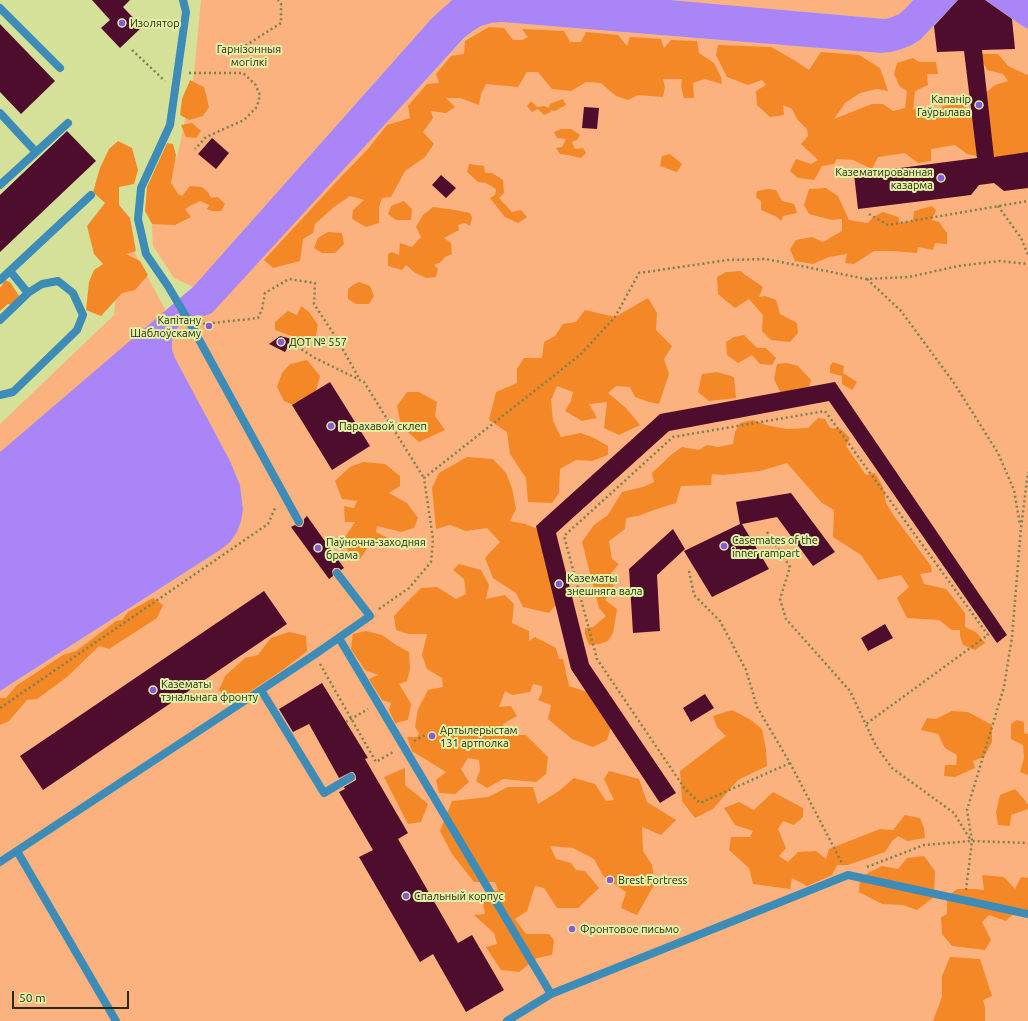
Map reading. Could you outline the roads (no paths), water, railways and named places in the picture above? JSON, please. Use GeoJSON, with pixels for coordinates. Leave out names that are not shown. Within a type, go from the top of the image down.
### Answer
{"type":"FeatureCollection","features":[{"type":"Feature","properties":{"kind":"street"},"geometry":{"type":"LineString","coordinates":[[183,0],[186,12],[170,125],[141,188],[138,219],[146,254],[168,286],[191,325],[299,522]]}},
{"type":"Feature","properties":{"kind":"street"},"geometry":{"type":"LineString","coordinates":[[0,8],[60,68]]}},
{"type":"Feature","properties":{"kind":"street"},"geometry":{"type":"LineString","coordinates":[[0,113],[36,152]]}},
{"type":"Feature","properties":{"kind":"street"},"geometry":{"type":"LineString","coordinates":[[0,185],[68,123]]}},
{"type":"Feature","properties":{"kind":"street"},"geometry":{"type":"LineString","coordinates":[[0,279],[91,195]]}},
{"type":"Feature","properties":{"kind":"street"},"geometry":{"type":"LineString","coordinates":[[10,271],[28,294]]}},
{"type":"Feature","properties":{"kind":"street"},"geometry":{"type":"LineString","coordinates":[[0,320],[28,294],[42,284],[58,282],[73,294],[83,316],[77,330],[12,392],[0,395]]}},
{"type":"Feature","properties":{"kind":"street"},"geometry":{"type":"LineString","coordinates":[[0,862],[314,655],[370,616],[337,574]]}},
{"type":"Feature","properties":{"kind":"street"},"geometry":{"type":"LineString","coordinates":[[339,638],[551,994]]}},
{"type":"Feature","properties":{"kind":"street"},"geometry":{"type":"LineString","coordinates":[[261,690],[324,793],[351,777]]}},
{"type":"Feature","properties":{"kind":"street"},"geometry":{"type":"LineString","coordinates":[[17,851],[116,1021]]}},
{"type":"Feature","properties":{"kind":"street"},"geometry":{"type":"LineString","coordinates":[[507,1021],[551,994],[848,875],[1028,914]]}},
{"type":"Feature","properties":{"kind":"place","name":"Изолятор"},"geometry":{"type":"Point","coordinates":[122,23]}},
{"type":"Feature","properties":{"kind":"place","name":"Капанір Гаўрылава"},"geometry":{"type":"Point","coordinates":[979,105]}},
{"type":"Feature","properties":{"kind":"place","name":"Казематированная казарма"},"geometry":{"type":"Point","coordinates":[941,178]}},
{"type":"Feature","properties":{"kind":"place","name":"Капітану Шаблоўскаму"},"geometry":{"type":"Point","coordinates":[209,326]}},
{"type":"Feature","properties":{"kind":"place","name":"ДОТ № 557"},"geometry":{"type":"Point","coordinates":[281,342]}},
{"type":"Feature","properties":{"kind":"place","name":"Парахавой склеп"},"geometry":{"type":"Point","coordinates":[331,426]}},
{"type":"Feature","properties":{"kind":"place","name":"Casemates of the inner rampart"},"geometry":{"type":"Point","coordinates":[724,546]}},
{"type":"Feature","properties":{"kind":"place","name":"Паўночна-заходняя брама"},"geometry":{"type":"Point","coordinates":[318,548]}},
{"type":"Feature","properties":{"kind":"place","name":"Казематы знешняга вала"},"geometry":{"type":"Point","coordinates":[559,584]}},
{"type":"Feature","properties":{"kind":"place","name":"Казематы тэнальнага фронту"},"geometry":{"type":"Point","coordinates":[153,690]}},
{"type":"Feature","properties":{"kind":"place","name":"Артылерыстам 131 артполка"},"geometry":{"type":"Point","coordinates":[432,736]}},
{"type":"Feature","properties":{"kind":"place","name":"Brest Fortress"},"geometry":{"type":"Point","coordinates":[610,880]}},
{"type":"Feature","properties":{"kind":"place","name":"Спальный корпус"},"geometry":{"type":"Point","coordinates":[406,896]}},
{"type":"Feature","properties":{"kind":"place","name":"Фронтовое письмо"},"geometry":{"type":"Point","coordinates":[572,929]}},
{"type":"Feature","properties":{"kind":"park label","name":"Гарнізонныя могілкі"},"geometry":{"type":"Point","coordinates":[249,55]}}]}
